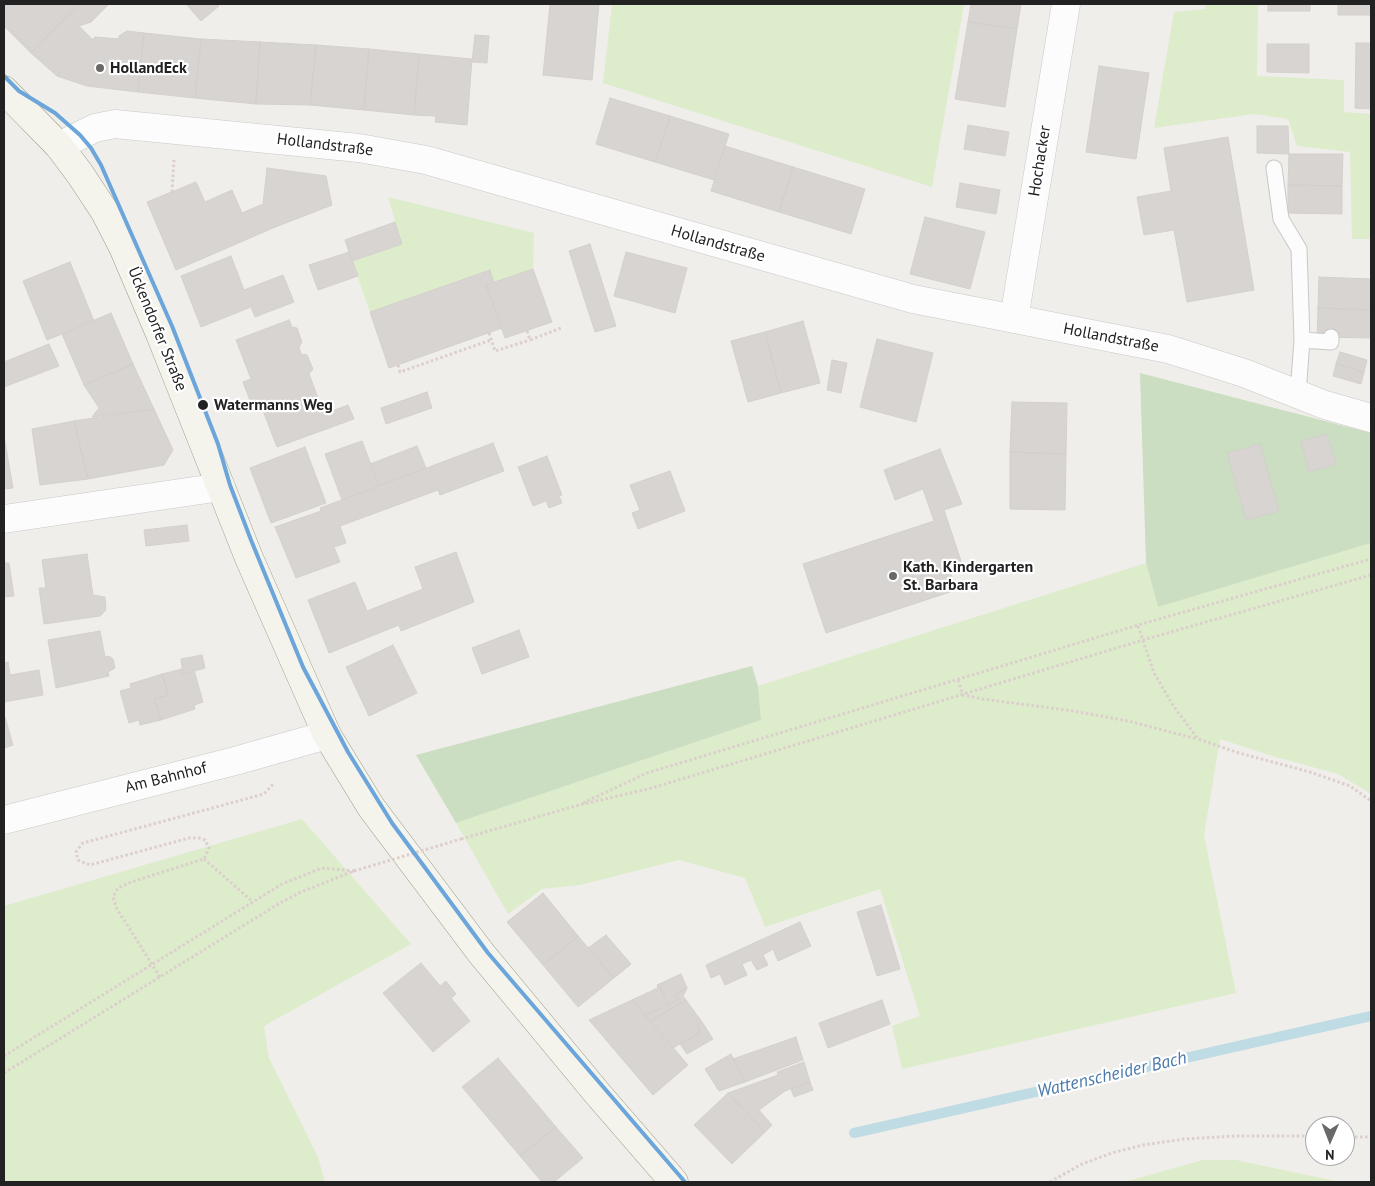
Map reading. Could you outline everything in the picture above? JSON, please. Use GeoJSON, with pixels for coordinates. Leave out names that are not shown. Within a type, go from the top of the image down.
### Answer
{"type":"FeatureCollection","features":[{"type":"Feature","properties":{"kind":"main road","name":"Ückendorfer Straße"},"geometry":{"type":"LineString","coordinates":[[4,90],[59,146],[80,174],[123,247],[222,487],[249,558],[328,735],[371,806],[481,953],[591,1086],[674,1182]]}},
{"type":"Feature","properties":{"kind":"street","name":"Hochacker"},"geometry":{"type":"LineString","coordinates":[[1014,319],[1066,4]]}},
{"type":"Feature","properties":{"kind":"street","name":"Hollandstraße"},"geometry":{"type":"LineString","coordinates":[[59,146],[95,128],[115,124],[359,148],[426,160],[914,300],[1168,349],[1244,373],[1325,405],[1371,418]]}},
{"type":"Feature","properties":{"kind":"street"},"geometry":{"type":"LineString","coordinates":[[4,519],[222,487]]}},
{"type":"Feature","properties":{"kind":"street","name":"Am Bahnhof"},"geometry":{"type":"LineString","coordinates":[[4,820],[328,735]]}},
{"type":"Feature","properties":{"kind":"lane"},"geometry":{"type":"LineString","coordinates":[[1274,168],[1281,218],[1298,249],[1302,340],[1298,394]]}},
{"type":"Feature","properties":{"kind":"lane"},"geometry":{"type":"LineString","coordinates":[[1302,340],[1331,342],[1331,337]]}},
{"type":"Feature","properties":{"kind":"path"},"geometry":{"type":"LineString","coordinates":[[489,333],[495,351],[561,328]]}},
{"type":"Feature","properties":{"kind":"path"},"geometry":{"type":"LineString","coordinates":[[527,331],[530,340]]}},
{"type":"Feature","properties":{"kind":"path"},"geometry":{"type":"LineString","coordinates":[[398,365],[400,372],[491,340]]}},
{"type":"Feature","properties":{"kind":"path"},"geometry":{"type":"LineString","coordinates":[[575,806],[647,773],[1138,625],[1371,559]]}},
{"type":"Feature","properties":{"kind":"path"},"geometry":{"type":"LineString","coordinates":[[4,1073],[280,903],[301,892],[354,871],[575,806],[652,788],[1143,640],[1371,575]]}},
{"type":"Feature","properties":{"kind":"path"},"geometry":{"type":"LineString","coordinates":[[1138,625],[1154,673],[1174,707],[1198,739]]}},
{"type":"Feature","properties":{"kind":"path"},"geometry":{"type":"LineString","coordinates":[[958,680],[963,694]]}},
{"type":"Feature","properties":{"kind":"path"},"geometry":{"type":"LineString","coordinates":[[963,694],[982,699],[1091,714],[1198,739],[1350,786],[1371,801]]}},
{"type":"Feature","properties":{"kind":"path"},"geometry":{"type":"LineString","coordinates":[[160,977],[116,909],[114,897],[118,888],[131,882],[204,859],[209,848],[205,840],[189,838],[90,865],[78,860],[76,852],[83,843],[264,794],[283,772],[290,746]]}},
{"type":"Feature","properties":{"kind":"path"},"geometry":{"type":"LineString","coordinates":[[204,859],[253,902]]}},
{"type":"Feature","properties":{"kind":"path"},"geometry":{"type":"LineString","coordinates":[[4,1056],[282,884],[322,868],[354,871]]}},
{"type":"Feature","properties":{"kind":"path"},"geometry":{"type":"LineString","coordinates":[[1050,1182],[1082,1164],[1112,1153],[1143,1145],[1184,1139],[1226,1136],[1305,1136]]}},
{"type":"Feature","properties":{"kind":"path"},"geometry":{"type":"LineString","coordinates":[[1355,1137],[1371,1136]]}},
{"type":"Feature","properties":{"kind":"green space"},"geometry":{"type":"Polygon","coordinates":[[[612,4],[964,4],[932,187],[603,83],[612,4]]]}},
{"type":"Feature","properties":{"kind":"green space"},"geometry":{"type":"Polygon","coordinates":[[[1206,4],[1258,4],[1257,76],[1344,80],[1344,112],[1371,114],[1371,239],[1352,239],[1350,152],[1297,146],[1288,119],[1254,114],[1154,128],[1174,12],[1205,9],[1206,4]]]}},
{"type":"Feature","properties":{"kind":"green space"},"geometry":{"type":"Polygon","coordinates":[[[388,197],[534,233],[533,269],[494,283],[489,270],[370,312],[352,261],[402,244],[388,197]]]}},
{"type":"Feature","properties":{"kind":"green space"},"geometry":{"type":"Polygon","coordinates":[[[1140,373],[1371,433],[1371,543],[1158,607],[1146,563],[1140,373]]]}},
{"type":"Feature","properties":{"kind":"green space"},"geometry":{"type":"Polygon","coordinates":[[[1371,543],[1371,794],[1338,774],[1272,756],[1220,739],[1204,835],[1236,993],[902,1069],[892,1026],[920,1016],[880,889],[765,927],[745,878],[679,860],[580,885],[542,889],[508,914],[456,823],[761,720],[758,686],[1146,563],[1158,607],[1371,543]]]}},
{"type":"Feature","properties":{"kind":"green space"},"geometry":{"type":"Polygon","coordinates":[[[752,666],[758,686],[761,720],[456,823],[416,755],[752,666]]]}},
{"type":"Feature","properties":{"kind":"green space"},"geometry":{"type":"Polygon","coordinates":[[[302,819],[411,944],[264,1026],[269,1058],[318,1157],[325,1182],[4,1182],[4,906],[302,819]]]}},
{"type":"Feature","properties":{"kind":"green space"},"geometry":{"type":"Polygon","coordinates":[[[1203,1160],[1236,1160],[1340,1182],[1124,1182],[1203,1160]]]}},
{"type":"Feature","properties":{"kind":"building"},"geometry":{"type":"Polygon","coordinates":[[[4,4],[57,4],[59,6],[59,4],[79,4],[31,53],[4,26],[4,4]]]}},
{"type":"Feature","properties":{"kind":"building"},"geometry":{"type":"Polygon","coordinates":[[[79,4],[109,4],[91,22],[79,26],[92,39],[57,76],[31,53],[79,4]]]}},
{"type":"Feature","properties":{"kind":"building"},"geometry":{"type":"Polygon","coordinates":[[[186,4],[217,4],[219,6],[201,21],[186,4]]]}},
{"type":"Feature","properties":{"kind":"building"},"geometry":{"type":"Polygon","coordinates":[[[550,4],[599,4],[592,80],[543,75],[550,4]]]}},
{"type":"Feature","properties":{"kind":"building"},"geometry":{"type":"Polygon","coordinates":[[[971,4],[1021,4],[1017,29],[968,22],[971,4]]]}},
{"type":"Feature","properties":{"kind":"building"},"geometry":{"type":"Polygon","coordinates":[[[1268,4],[1310,4],[1310,11],[1268,11],[1268,4]]]}},
{"type":"Feature","properties":{"kind":"building"},"geometry":{"type":"Polygon","coordinates":[[[1338,4],[1371,4],[1371,15],[1338,15],[1338,4]]]}},
{"type":"Feature","properties":{"kind":"building"},"geometry":{"type":"Polygon","coordinates":[[[968,22],[1017,29],[1005,107],[955,99],[968,22]]]}},
{"type":"Feature","properties":{"kind":"building"},"geometry":{"type":"Polygon","coordinates":[[[127,31],[144,33],[138,92],[87,86],[57,76],[95,37],[119,39],[119,36],[127,31]]]}},
{"type":"Feature","properties":{"kind":"building"},"geometry":{"type":"Polygon","coordinates":[[[144,33],[201,39],[195,98],[138,92],[144,33]]]}},
{"type":"Feature","properties":{"kind":"building"},"geometry":{"type":"Polygon","coordinates":[[[475,35],[489,36],[487,63],[472,62],[475,35]]]}},
{"type":"Feature","properties":{"kind":"building"},"geometry":{"type":"Polygon","coordinates":[[[201,39],[260,42],[256,104],[195,98],[201,39]]]}},
{"type":"Feature","properties":{"kind":"building"},"geometry":{"type":"Polygon","coordinates":[[[260,42],[316,45],[310,105],[256,104],[260,42]]]}},
{"type":"Feature","properties":{"kind":"building"},"geometry":{"type":"Polygon","coordinates":[[[1356,43],[1371,43],[1371,109],[1355,108],[1356,43]]]}},
{"type":"Feature","properties":{"kind":"building"},"geometry":{"type":"Polygon","coordinates":[[[1267,44],[1309,44],[1309,73],[1267,72],[1267,44]]]}},
{"type":"Feature","properties":{"kind":"building"},"geometry":{"type":"Polygon","coordinates":[[[316,45],[369,49],[364,110],[310,105],[316,45]]]}},
{"type":"Feature","properties":{"kind":"building"},"geometry":{"type":"Polygon","coordinates":[[[369,49],[419,54],[414,115],[364,110],[369,49]]]}},
{"type":"Feature","properties":{"kind":"building"},"geometry":{"type":"Polygon","coordinates":[[[419,54],[472,59],[467,125],[435,122],[436,116],[414,115],[419,54]]]}},
{"type":"Feature","properties":{"kind":"building"},"geometry":{"type":"Polygon","coordinates":[[[1099,66],[1149,73],[1136,159],[1086,152],[1099,66]]]}},
{"type":"Feature","properties":{"kind":"building"},"geometry":{"type":"Polygon","coordinates":[[[610,98],[670,116],[655,162],[596,144],[610,98]]]}},
{"type":"Feature","properties":{"kind":"building"},"geometry":{"type":"Polygon","coordinates":[[[670,116],[729,134],[714,180],[655,162],[670,116]]]}},
{"type":"Feature","properties":{"kind":"building"},"geometry":{"type":"Polygon","coordinates":[[[968,125],[1009,132],[1005,156],[964,149],[968,125]]]}},
{"type":"Feature","properties":{"kind":"building"},"geometry":{"type":"Polygon","coordinates":[[[1257,126],[1288,126],[1289,154],[1257,153],[1257,126]]]}},
{"type":"Feature","properties":{"kind":"building"},"geometry":{"type":"Polygon","coordinates":[[[1228,137],[1254,290],[1187,302],[1174,230],[1144,235],[1137,197],[1171,191],[1164,148],[1228,137]]]}},
{"type":"Feature","properties":{"kind":"building"},"geometry":{"type":"Polygon","coordinates":[[[725,146],[793,167],[779,212],[711,191],[725,146]]]}},
{"type":"Feature","properties":{"kind":"building"},"geometry":{"type":"Polygon","coordinates":[[[1289,154],[1343,154],[1342,186],[1288,185],[1289,154]]]}},
{"type":"Feature","properties":{"kind":"building"},"geometry":{"type":"Polygon","coordinates":[[[793,167],[865,189],[851,234],[779,212],[793,167]]]}},
{"type":"Feature","properties":{"kind":"building"},"geometry":{"type":"Polygon","coordinates":[[[267,168],[326,176],[332,205],[176,270],[147,202],[196,182],[205,202],[232,190],[242,213],[263,204],[267,168]]]}},
{"type":"Feature","properties":{"kind":"building"},"geometry":{"type":"Polygon","coordinates":[[[960,183],[1000,190],[996,214],[956,207],[960,183]]]}},
{"type":"Feature","properties":{"kind":"building"},"geometry":{"type":"Polygon","coordinates":[[[1288,185],[1342,186],[1342,214],[1288,213],[1288,185]]]}},
{"type":"Feature","properties":{"kind":"building"},"geometry":{"type":"Polygon","coordinates":[[[925,217],[985,232],[970,289],[910,274],[925,217]]]}},
{"type":"Feature","properties":{"kind":"building"},"geometry":{"type":"Polygon","coordinates":[[[395,222],[402,244],[352,261],[345,240],[395,222]]]}},
{"type":"Feature","properties":{"kind":"building"},"geometry":{"type":"Polygon","coordinates":[[[590,244],[616,326],[595,332],[569,251],[590,244]]]}},
{"type":"Feature","properties":{"kind":"building"},"geometry":{"type":"Polygon","coordinates":[[[349,252],[358,276],[318,290],[309,265],[349,252]]]}},
{"type":"Feature","properties":{"kind":"building"},"geometry":{"type":"Polygon","coordinates":[[[626,252],[687,268],[675,313],[614,296],[626,252]]]}},
{"type":"Feature","properties":{"kind":"building"},"geometry":{"type":"Polygon","coordinates":[[[231,256],[244,290],[283,275],[294,302],[255,317],[251,307],[201,327],[181,276],[231,256]]]}},
{"type":"Feature","properties":{"kind":"building"},"geometry":{"type":"Polygon","coordinates":[[[70,262],[94,321],[47,340],[23,281],[70,262]]]}},
{"type":"Feature","properties":{"kind":"building"},"geometry":{"type":"Polygon","coordinates":[[[533,269],[552,322],[505,338],[486,285],[533,269]]]}},
{"type":"Feature","properties":{"kind":"building"},"geometry":{"type":"Polygon","coordinates":[[[490,270],[494,283],[486,285],[502,328],[389,368],[370,312],[490,270]]]}},
{"type":"Feature","properties":{"kind":"building"},"geometry":{"type":"Polygon","coordinates":[[[1319,277],[1371,279],[1371,310],[1318,308],[1319,277]]]}},
{"type":"Feature","properties":{"kind":"building"},"geometry":{"type":"Polygon","coordinates":[[[1318,308],[1371,310],[1371,338],[1317,337],[1318,308]]]}},
{"type":"Feature","properties":{"kind":"building"},"geometry":{"type":"Polygon","coordinates":[[[111,313],[133,364],[84,385],[62,334],[111,313]]]}},
{"type":"Feature","properties":{"kind":"building"},"geometry":{"type":"Polygon","coordinates":[[[289,320],[292,327],[297,328],[302,342],[299,347],[301,354],[307,355],[313,369],[309,374],[324,414],[348,405],[354,419],[277,447],[259,400],[251,403],[243,382],[251,379],[236,340],[289,320]]]}},
{"type":"Feature","properties":{"kind":"building"},"geometry":{"type":"Polygon","coordinates":[[[803,321],[820,383],[781,393],[765,332],[803,321]]]}},
{"type":"Feature","properties":{"kind":"building"},"geometry":{"type":"Polygon","coordinates":[[[765,332],[781,393],[748,402],[731,341],[765,332]]]}},
{"type":"Feature","properties":{"kind":"building"},"geometry":{"type":"Polygon","coordinates":[[[877,339],[933,353],[916,422],[860,407],[877,339]]]}},
{"type":"Feature","properties":{"kind":"building"},"geometry":{"type":"Polygon","coordinates":[[[49,344],[59,366],[4,387],[4,362],[49,344]]]}},
{"type":"Feature","properties":{"kind":"building"},"geometry":{"type":"Polygon","coordinates":[[[1340,352],[1367,360],[1364,372],[1336,364],[1340,352]]]}},
{"type":"Feature","properties":{"kind":"building"},"geometry":{"type":"Polygon","coordinates":[[[832,360],[847,363],[841,393],[827,390],[832,360]]]}},
{"type":"Feature","properties":{"kind":"building"},"geometry":{"type":"Polygon","coordinates":[[[133,364],[154,409],[92,417],[99,408],[84,385],[133,364]]]}},
{"type":"Feature","properties":{"kind":"building"},"geometry":{"type":"Polygon","coordinates":[[[1336,364],[1364,372],[1361,384],[1333,376],[1336,364]]]}},
{"type":"Feature","properties":{"kind":"building"},"geometry":{"type":"Polygon","coordinates":[[[427,392],[432,408],[386,424],[381,408],[427,392]]]}},
{"type":"Feature","properties":{"kind":"building"},"geometry":{"type":"Polygon","coordinates":[[[1012,402],[1067,403],[1066,454],[1010,452],[1012,402]]]}},
{"type":"Feature","properties":{"kind":"building"},"geometry":{"type":"Polygon","coordinates":[[[154,409],[173,450],[164,465],[88,479],[74,421],[154,409]]]}},
{"type":"Feature","properties":{"kind":"building"},"geometry":{"type":"Polygon","coordinates":[[[74,421],[88,479],[40,485],[32,429],[74,421]]]}},
{"type":"Feature","properties":{"kind":"building"},"geometry":{"type":"Polygon","coordinates":[[[1327,434],[1336,464],[1309,472],[1301,441],[1327,434]]]}},
{"type":"Feature","properties":{"kind":"building"},"geometry":{"type":"Polygon","coordinates":[[[4,436],[13,488],[4,489],[4,436]]]}},
{"type":"Feature","properties":{"kind":"building"},"geometry":{"type":"Polygon","coordinates":[[[362,441],[379,486],[342,500],[325,454],[362,441]]]}},
{"type":"Feature","properties":{"kind":"building"},"geometry":{"type":"Polygon","coordinates":[[[493,443],[504,471],[440,495],[438,490],[340,526],[346,543],[334,547],[340,562],[296,578],[275,527],[321,511],[320,508],[493,443]]]}},
{"type":"Feature","properties":{"kind":"building"},"geometry":{"type":"Polygon","coordinates":[[[1260,444],[1279,511],[1246,520],[1227,453],[1260,444]]]}},
{"type":"Feature","properties":{"kind":"building"},"geometry":{"type":"Polygon","coordinates":[[[417,446],[426,468],[379,486],[370,464],[417,446]]]}},
{"type":"Feature","properties":{"kind":"building"},"geometry":{"type":"Polygon","coordinates":[[[305,447],[326,503],[271,523],[250,468],[305,447]]]}},
{"type":"Feature","properties":{"kind":"building"},"geometry":{"type":"Polygon","coordinates":[[[940,449],[962,504],[944,510],[962,564],[949,568],[956,590],[826,633],[803,564],[934,521],[923,489],[895,500],[884,470],[940,449]]]}},
{"type":"Feature","properties":{"kind":"building"},"geometry":{"type":"Polygon","coordinates":[[[1010,452],[1066,454],[1065,510],[1010,509],[1010,452]]]}},
{"type":"Feature","properties":{"kind":"building"},"geometry":{"type":"Polygon","coordinates":[[[547,456],[562,495],[559,496],[562,503],[549,508],[546,501],[533,506],[518,467],[547,456]]]}},
{"type":"Feature","properties":{"kind":"building"},"geometry":{"type":"Polygon","coordinates":[[[670,471],[685,511],[638,529],[632,513],[640,510],[630,485],[670,471]]]}},
{"type":"Feature","properties":{"kind":"building"},"geometry":{"type":"Polygon","coordinates":[[[187,525],[189,541],[146,546],[144,530],[187,525]]]}},
{"type":"Feature","properties":{"kind":"building"},"geometry":{"type":"Polygon","coordinates":[[[456,552],[474,602],[401,631],[399,625],[329,653],[308,600],[355,582],[367,611],[423,589],[415,567],[456,552]]]}},
{"type":"Feature","properties":{"kind":"building"},"geometry":{"type":"Polygon","coordinates":[[[87,554],[93,595],[105,597],[106,610],[100,616],[44,624],[39,588],[46,588],[42,560],[87,554]]]}},
{"type":"Feature","properties":{"kind":"building"},"geometry":{"type":"Polygon","coordinates":[[[4,563],[9,563],[14,596],[4,597],[4,563]]]}},
{"type":"Feature","properties":{"kind":"building"},"geometry":{"type":"Polygon","coordinates":[[[519,630],[529,657],[482,674],[472,648],[519,630]]]}},
{"type":"Feature","properties":{"kind":"building"},"geometry":{"type":"Polygon","coordinates":[[[100,631],[105,657],[109,656],[113,659],[115,668],[108,672],[109,676],[56,688],[48,640],[100,631]]]}},
{"type":"Feature","properties":{"kind":"building"},"geometry":{"type":"Polygon","coordinates":[[[393,645],[417,693],[369,716],[346,667],[393,645]]]}},
{"type":"Feature","properties":{"kind":"building"},"geometry":{"type":"Polygon","coordinates":[[[202,655],[205,668],[183,674],[181,659],[202,655]]]}},
{"type":"Feature","properties":{"kind":"building"},"geometry":{"type":"Polygon","coordinates":[[[8,662],[10,675],[39,670],[43,695],[4,702],[4,663],[8,662]]]}},
{"type":"Feature","properties":{"kind":"building"},"geometry":{"type":"Polygon","coordinates":[[[182,669],[183,674],[194,670],[203,702],[194,705],[195,709],[161,720],[154,699],[168,695],[162,674],[182,669]]]}},
{"type":"Feature","properties":{"kind":"building"},"geometry":{"type":"Polygon","coordinates":[[[162,674],[168,695],[154,699],[161,720],[140,725],[139,720],[129,723],[120,691],[131,688],[130,684],[162,674]]]}},
{"type":"Feature","properties":{"kind":"building"},"geometry":{"type":"Polygon","coordinates":[[[4,717],[13,745],[4,748],[4,717]]]}},
{"type":"Feature","properties":{"kind":"building"},"geometry":{"type":"Polygon","coordinates":[[[543,893],[578,936],[543,965],[507,922],[543,893]]]}},
{"type":"Feature","properties":{"kind":"building"},"geometry":{"type":"Polygon","coordinates":[[[881,905],[900,969],[877,976],[857,912],[881,905]]]}},
{"type":"Feature","properties":{"kind":"building"},"geometry":{"type":"Polygon","coordinates":[[[800,922],[811,946],[778,961],[773,949],[763,955],[768,965],[757,970],[751,960],[742,964],[747,975],[725,985],[720,974],[711,978],[706,965],[800,922]]]}},
{"type":"Feature","properties":{"kind":"building"},"geometry":{"type":"Polygon","coordinates":[[[606,935],[631,964],[614,978],[588,948],[606,935]]]}},
{"type":"Feature","properties":{"kind":"building"},"geometry":{"type":"Polygon","coordinates":[[[578,936],[614,978],[578,1007],[543,965],[578,936]]]}},
{"type":"Feature","properties":{"kind":"building"},"geometry":{"type":"Polygon","coordinates":[[[421,963],[440,986],[446,981],[456,994],[451,998],[470,1021],[433,1052],[383,993],[421,963]]]}},
{"type":"Feature","properties":{"kind":"building"},"geometry":{"type":"Polygon","coordinates":[[[681,974],[687,988],[675,994],[678,1000],[668,1005],[660,987],[658,988],[657,985],[681,974]]]}},
{"type":"Feature","properties":{"kind":"building"},"geometry":{"type":"Polygon","coordinates":[[[660,987],[668,1006],[645,1015],[632,1000],[660,987]]]}},
{"type":"Feature","properties":{"kind":"building"},"geometry":{"type":"Polygon","coordinates":[[[687,988],[683,996],[686,1000],[650,1021],[645,1015],[678,1000],[675,994],[687,988]]]}},
{"type":"Feature","properties":{"kind":"building"},"geometry":{"type":"Polygon","coordinates":[[[632,1000],[688,1065],[653,1095],[589,1020],[632,1000]]]}},
{"type":"Feature","properties":{"kind":"building"},"geometry":{"type":"Polygon","coordinates":[[[686,1000],[702,1022],[697,1026],[701,1032],[673,1048],[650,1021],[686,1000]]]}},
{"type":"Feature","properties":{"kind":"building"},"geometry":{"type":"Polygon","coordinates":[[[882,1000],[890,1024],[828,1048],[819,1023],[882,1000]]]}},
{"type":"Feature","properties":{"kind":"building"},"geometry":{"type":"Polygon","coordinates":[[[702,1022],[713,1039],[687,1054],[680,1044],[701,1032],[697,1026],[702,1022]]]}},
{"type":"Feature","properties":{"kind":"building"},"geometry":{"type":"Polygon","coordinates":[[[796,1037],[803,1060],[745,1082],[733,1059],[796,1037]]]}},
{"type":"Feature","properties":{"kind":"building"},"geometry":{"type":"Polygon","coordinates":[[[731,1054],[745,1082],[719,1091],[705,1069],[731,1054]]]}},
{"type":"Feature","properties":{"kind":"building"},"geometry":{"type":"Polygon","coordinates":[[[498,1058],[556,1127],[520,1156],[462,1087],[498,1058]]]}},
{"type":"Feature","properties":{"kind":"building"},"geometry":{"type":"Polygon","coordinates":[[[804,1062],[810,1082],[785,1091],[759,1110],[772,1125],[765,1132],[728,1093],[778,1075],[777,1072],[804,1062]]]}},
{"type":"Feature","properties":{"kind":"building"},"geometry":{"type":"Polygon","coordinates":[[[810,1082],[813,1090],[794,1097],[791,1089],[810,1082]]]}},
{"type":"Feature","properties":{"kind":"building"},"geometry":{"type":"Polygon","coordinates":[[[728,1093],[765,1132],[732,1164],[694,1125],[728,1093]]]}},
{"type":"Feature","properties":{"kind":"building"},"geometry":{"type":"Polygon","coordinates":[[[556,1127],[583,1158],[554,1182],[542,1182],[520,1156],[556,1127]]]}},
{"type":"Feature","properties":{"kind":"waterway","name":"Wattenscheider Bach"},"geometry":{"type":"LineString","coordinates":[[854,1133],[1371,1016]]}},
{"type":"Feature","properties":{"kind":"transit line"},"geometry":{"type":"LineString","coordinates":[[4,76],[19,91],[55,113],[80,135],[91,148],[101,165],[172,326],[218,444],[230,485],[251,540],[303,667],[348,752],[392,823],[488,953],[685,1182]]}},
{"type":"Feature","properties":{"kind":"place","name":"HollandEck"},"geometry":{"type":"Point","coordinates":[100,68]}},
{"type":"Feature","properties":{"kind":"place","name":"Watermanns Weg"},"geometry":{"type":"Point","coordinates":[203,405]}},
{"type":"Feature","properties":{"kind":"place","name":"Kath. Kindergarten St. Barbara"},"geometry":{"type":"Point","coordinates":[893,576]}}]}
